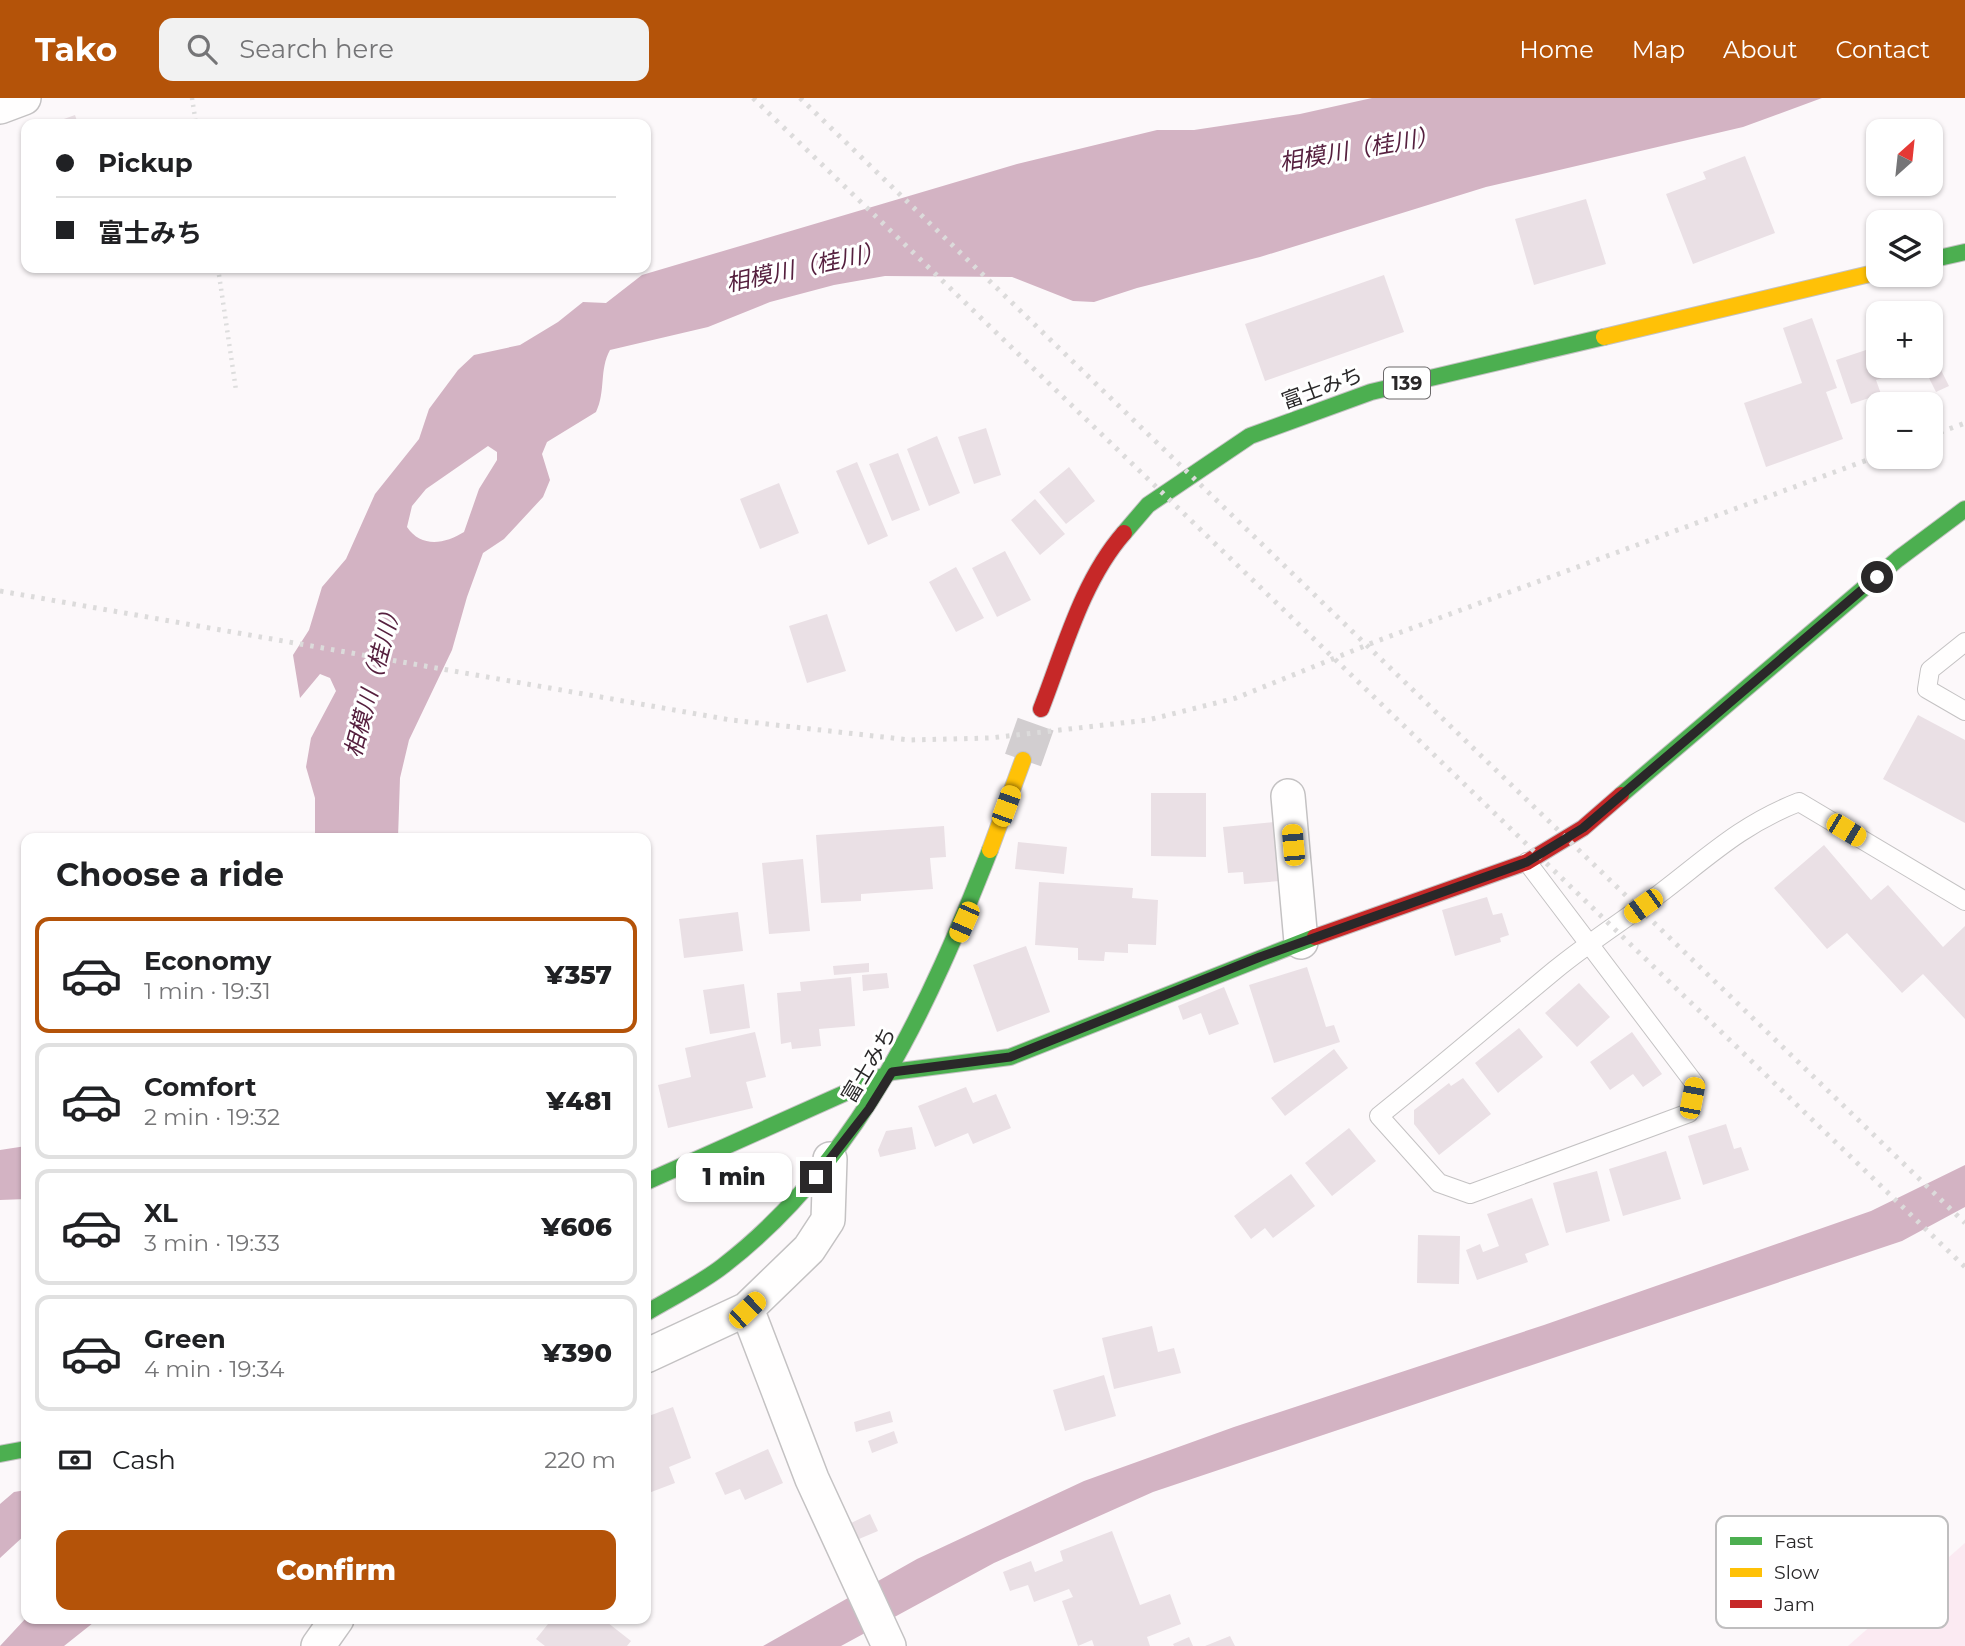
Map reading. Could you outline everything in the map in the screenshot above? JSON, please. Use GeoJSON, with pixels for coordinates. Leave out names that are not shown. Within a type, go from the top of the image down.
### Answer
{"type":"FeatureCollection","features":[{"type":"Feature","properties":{"kind":"main road"},"geometry":{"type":"LineString","coordinates":[[1943,257],[1965,252]]}},
{"type":"Feature","properties":{"kind":"main road","name":"富士みち"},"geometry":{"type":"LineString","coordinates":[[1041,709],[1075,621],[1106,554],[1147,505],[1250,436],[1371,392],[1866,275]]}},
{"type":"Feature","properties":{"kind":"main road"},"geometry":{"type":"LineString","coordinates":[[651,1180],[892,1072],[1010,1057],[1301,942],[1527,862],[1583,828],[1898,559],[1965,509]]}},
{"type":"Feature","properties":{"kind":"main road","name":"富士みち"},"geometry":{"type":"LineString","coordinates":[[651,1310],[724,1268],[787,1212],[869,1109],[922,1015],[964,922],[1023,760]]}},
{"type":"Feature","properties":{"kind":"main road"},"geometry":{"type":"LineString","coordinates":[[0,1454],[21,1450]]}},
{"type":"Feature","properties":{"kind":"street"},"geometry":{"type":"LineString","coordinates":[[0,107],[24,98]]}},
{"type":"Feature","properties":{"kind":"street"},"geometry":{"type":"LineString","coordinates":[[1288,796],[1301,942]]}},
{"type":"Feature","properties":{"kind":"street"},"geometry":{"type":"LineString","coordinates":[[651,1354],[747,1310],[809,1249],[828,1220],[830,1159]]}},
{"type":"Feature","properties":{"kind":"street"},"geometry":{"type":"LineString","coordinates":[[747,1310],[812,1479],[889,1645]]}},
{"type":"Feature","properties":{"kind":"street"},"geometry":{"type":"LineString","coordinates":[[318,1646],[333,1624]]}},
{"type":"Feature","properties":{"kind":"lane"},"geometry":{"type":"LineString","coordinates":[[1965,642],[1930,670],[1927,690],[1965,711]]}},
{"type":"Feature","properties":{"kind":"lane"},"geometry":{"type":"LineString","coordinates":[[1527,862],[1590,944],[1695,1084],[1689,1113],[1470,1194],[1439,1183],[1379,1116],[1590,944],[1717,847],[1763,816],[1799,802],[1965,901]]}},
{"type":"Feature","properties":{"kind":"path"},"geometry":{"type":"LineString","coordinates":[[192,98],[195,119]]}},
{"type":"Feature","properties":{"kind":"path"},"geometry":{"type":"LineString","coordinates":[[219,273],[236,390]]}},
{"type":"Feature","properties":{"kind":"shaded area"},"geometry":{"type":"Polygon","coordinates":[[[1965,1543],[1965,1646],[1848,1646],[1868,1628],[1948,1628],[1948,1558],[1965,1543]]]}},
{"type":"Feature","properties":{"kind":"water","name":"相模川（桂川）"},"geometry":{"type":"Polygon","coordinates":[[[1372,98],[1822,98],[1743,127],[1486,187],[1260,257],[1137,288],[1094,302],[1073,301],[1012,277],[885,276],[834,285],[770,302],[708,327],[610,350],[596,412],[547,442],[542,454],[550,480],[543,497],[504,539],[483,553],[452,650],[409,740],[400,778],[398,833],[315,833],[315,798],[306,767],[311,738],[336,691],[330,678],[320,674],[300,698],[293,655],[309,630],[322,587],[346,559],[375,494],[419,439],[429,409],[458,370],[474,355],[520,345],[558,322],[583,302],[606,303],[642,275],[1017,164],[1157,130],[1194,130],[1300,114],[1372,98]],[[488,446],[426,489],[412,506],[407,527],[419,538],[434,542],[464,532],[479,489],[497,460],[497,452],[488,446]]]}},
{"type":"Feature","properties":{"kind":"water"},"geometry":{"type":"Polygon","coordinates":[[[21,1147],[21,1199],[0,1200],[0,1150],[21,1147]]]}},
{"type":"Feature","properties":{"kind":"water"},"geometry":{"type":"Polygon","coordinates":[[[1965,1165],[1965,1207],[1902,1241],[1153,1492],[994,1563],[841,1646],[763,1646],[917,1559],[1084,1481],[1234,1427],[1544,1325],[1871,1211],[1965,1165]]]}},
{"type":"Feature","properties":{"kind":"water"},"geometry":{"type":"Polygon","coordinates":[[[21,1491],[21,1539],[0,1558],[0,1504],[14,1492],[21,1491]]]}},
{"type":"Feature","properties":{"kind":"water"},"geometry":{"type":"Polygon","coordinates":[[[21,1623],[92,1624],[64,1646],[0,1646],[21,1623]]]}},
{"type":"Feature","properties":{"kind":"building"},"geometry":{"type":"Polygon","coordinates":[[[1745,156],[1775,233],[1693,264],[1666,194],[1706,179],[1703,172],[1745,156]]]}},
{"type":"Feature","properties":{"kind":"building"},"geometry":{"type":"Polygon","coordinates":[[[1586,199],[1606,264],[1534,285],[1515,219],[1586,199]]]}},
{"type":"Feature","properties":{"kind":"building"},"geometry":{"type":"Polygon","coordinates":[[[1384,275],[1404,332],[1265,381],[1245,324],[1384,275]]]}},
{"type":"Feature","properties":{"kind":"building"},"geometry":{"type":"Polygon","coordinates":[[[1812,318],[1837,388],[1826,392],[1843,439],[1766,467],[1744,403],[1802,383],[1783,328],[1812,318]]]}},
{"type":"Feature","properties":{"kind":"building"},"geometry":{"type":"Polygon","coordinates":[[[1866,350],[1866,378],[1882,378],[1876,380],[1880,392],[1866,392],[1866,399],[1851,404],[1836,360],[1866,350]]]}},
{"type":"Feature","properties":{"kind":"building"},"geometry":{"type":"Polygon","coordinates":[[[1943,374],[1949,386],[1936,392],[1929,378],[1943,378],[1943,374]]]}},
{"type":"Feature","properties":{"kind":"building"},"geometry":{"type":"Polygon","coordinates":[[[986,428],[1001,475],[974,484],[958,437],[986,428]]]}},
{"type":"Feature","properties":{"kind":"building"},"geometry":{"type":"Polygon","coordinates":[[[937,436],[960,493],[929,506],[907,449],[937,436]]]}},
{"type":"Feature","properties":{"kind":"building"},"geometry":{"type":"Polygon","coordinates":[[[898,453],[920,510],[892,521],[869,464],[898,453]]]}},
{"type":"Feature","properties":{"kind":"building"},"geometry":{"type":"Polygon","coordinates":[[[857,462],[888,536],[868,545],[836,471],[857,462]]]}},
{"type":"Feature","properties":{"kind":"building"},"geometry":{"type":"Polygon","coordinates":[[[1069,467],[1095,501],[1066,524],[1039,492],[1069,467]]]}},
{"type":"Feature","properties":{"kind":"building"},"geometry":{"type":"Polygon","coordinates":[[[779,483],[799,533],[760,549],[740,499],[779,483]]]}},
{"type":"Feature","properties":{"kind":"building"},"geometry":{"type":"Polygon","coordinates":[[[1035,499],[1065,534],[1040,555],[1011,520],[1035,499]]]}},
{"type":"Feature","properties":{"kind":"building"},"geometry":{"type":"Polygon","coordinates":[[[1005,551],[1031,600],[997,617],[972,568],[1005,551]]]}},
{"type":"Feature","properties":{"kind":"building"},"geometry":{"type":"Polygon","coordinates":[[[956,567],[984,618],[956,632],[929,582],[956,567]]]}},
{"type":"Feature","properties":{"kind":"building"},"geometry":{"type":"Polygon","coordinates":[[[827,614],[846,671],[807,683],[789,626],[827,614]]]}},
{"type":"Feature","properties":{"kind":"building"},"geometry":{"type":"Polygon","coordinates":[[[1918,715],[1965,740],[1965,823],[1883,779],[1918,715]]]}},
{"type":"Feature","properties":{"kind":"building"},"geometry":{"type":"Polygon","coordinates":[[[1151,793],[1206,793],[1206,857],[1151,856],[1151,793]]]}},
{"type":"Feature","properties":{"kind":"building"},"geometry":{"type":"Polygon","coordinates":[[[1274,822],[1280,881],[1244,884],[1243,872],[1228,873],[1223,827],[1274,822]]]}},
{"type":"Feature","properties":{"kind":"building"},"geometry":{"type":"Polygon","coordinates":[[[944,826],[946,857],[930,858],[933,889],[861,894],[861,901],[821,903],[816,835],[944,826]]]}},
{"type":"Feature","properties":{"kind":"building"},"geometry":{"type":"Polygon","coordinates":[[[1018,842],[1067,847],[1064,874],[1015,869],[1018,842]]]}},
{"type":"Feature","properties":{"kind":"building"},"geometry":{"type":"Polygon","coordinates":[[[1824,845],[1871,900],[1888,885],[1943,947],[1965,926],[1965,1019],[1923,974],[1902,993],[1847,933],[1827,949],[1774,888],[1824,845]]]}},
{"type":"Feature","properties":{"kind":"building"},"geometry":{"type":"Polygon","coordinates":[[[803,859],[810,931],[769,934],[762,863],[803,859]]]}},
{"type":"Feature","properties":{"kind":"building"},"geometry":{"type":"Polygon","coordinates":[[[1039,882],[1133,888],[1132,898],[1158,900],[1156,945],[1128,944],[1128,953],[1105,952],[1104,961],[1078,960],[1078,948],[1035,945],[1039,882]]]}},
{"type":"Feature","properties":{"kind":"building"},"geometry":{"type":"Polygon","coordinates":[[[1487,897],[1493,915],[1502,913],[1509,935],[1500,938],[1501,942],[1455,956],[1442,910],[1487,897]]]}},
{"type":"Feature","properties":{"kind":"building"},"geometry":{"type":"Polygon","coordinates":[[[738,912],[743,951],[684,958],[679,919],[738,912]]]}},
{"type":"Feature","properties":{"kind":"building"},"geometry":{"type":"Polygon","coordinates":[[[1026,946],[1050,1012],[997,1032],[973,965],[1026,946]]]}},
{"type":"Feature","properties":{"kind":"building"},"geometry":{"type":"Polygon","coordinates":[[[869,963],[869,972],[834,975],[833,966],[869,963]]]}},
{"type":"Feature","properties":{"kind":"building"},"geometry":{"type":"Polygon","coordinates":[[[1307,967],[1326,1027],[1334,1025],[1340,1042],[1274,1063],[1249,985],[1307,967]]]}},
{"type":"Feature","properties":{"kind":"building"},"geometry":{"type":"Polygon","coordinates":[[[887,973],[889,988],[863,991],[862,975],[887,973]]]}},
{"type":"Feature","properties":{"kind":"building"},"geometry":{"type":"Polygon","coordinates":[[[851,977],[855,1026],[819,1029],[821,1046],[792,1049],[791,1042],[781,1044],[777,993],[801,991],[800,982],[851,977]]]}},
{"type":"Feature","properties":{"kind":"building"},"geometry":{"type":"Polygon","coordinates":[[[1579,983],[1610,1017],[1577,1047],[1545,1013],[1579,983]]]}},
{"type":"Feature","properties":{"kind":"building"},"geometry":{"type":"Polygon","coordinates":[[[744,984],[750,1028],[710,1034],[703,990],[744,984]]]}},
{"type":"Feature","properties":{"kind":"building"},"geometry":{"type":"Polygon","coordinates":[[[1224,987],[1239,1024],[1209,1035],[1201,1013],[1183,1020],[1178,1006],[1224,987]]]}},
{"type":"Feature","properties":{"kind":"building"},"geometry":{"type":"Polygon","coordinates":[[[1519,1028],[1543,1057],[1498,1093],[1475,1063],[1519,1028]]]}},
{"type":"Feature","properties":{"kind":"building"},"geometry":{"type":"Polygon","coordinates":[[[755,1032],[766,1077],[746,1082],[753,1108],[668,1128],[658,1085],[691,1077],[685,1048],[755,1032]]]}},
{"type":"Feature","properties":{"kind":"building"},"geometry":{"type":"Polygon","coordinates":[[[1632,1032],[1662,1074],[1643,1087],[1633,1074],[1610,1090],[1590,1062],[1632,1032]]]}},
{"type":"Feature","properties":{"kind":"building"},"geometry":{"type":"Polygon","coordinates":[[[1334,1049],[1348,1068],[1285,1116],[1271,1098],[1334,1049]]]}},
{"type":"Feature","properties":{"kind":"building"},"geometry":{"type":"Polygon","coordinates":[[[1463,1078],[1491,1114],[1439,1155],[1414,1124],[1414,1110],[1449,1083],[1451,1086],[1463,1078]]]}},
{"type":"Feature","properties":{"kind":"building"},"geometry":{"type":"Polygon","coordinates":[[[966,1087],[973,1103],[996,1094],[1011,1128],[973,1144],[968,1133],[935,1147],[918,1106],[966,1087]]]}},
{"type":"Feature","properties":{"kind":"building"},"geometry":{"type":"Polygon","coordinates":[[[1726,1124],[1734,1149],[1741,1147],[1749,1170],[1703,1185],[1688,1136],[1726,1124]]]}},
{"type":"Feature","properties":{"kind":"building"},"geometry":{"type":"Polygon","coordinates":[[[912,1127],[916,1149],[880,1157],[878,1150],[886,1131],[912,1127]]]}},
{"type":"Feature","properties":{"kind":"building"},"geometry":{"type":"Polygon","coordinates":[[[1349,1128],[1376,1161],[1332,1196],[1305,1163],[1349,1128]]]}},
{"type":"Feature","properties":{"kind":"building"},"geometry":{"type":"Polygon","coordinates":[[[1666,1151],[1681,1199],[1623,1216],[1609,1169],[1666,1151]]]}},
{"type":"Feature","properties":{"kind":"building"},"geometry":{"type":"Polygon","coordinates":[[[1597,1171],[1610,1221],[1566,1233],[1553,1183],[1597,1171]]]}},
{"type":"Feature","properties":{"kind":"building"},"geometry":{"type":"Polygon","coordinates":[[[1291,1174],[1315,1206],[1273,1238],[1265,1228],[1251,1239],[1234,1216],[1291,1174]]]}},
{"type":"Feature","properties":{"kind":"building"},"geometry":{"type":"Polygon","coordinates":[[[1532,1198],[1549,1245],[1525,1254],[1528,1262],[1477,1280],[1466,1250],[1480,1244],[1483,1252],[1499,1246],[1487,1214],[1532,1198]]]}},
{"type":"Feature","properties":{"kind":"building"},"geometry":{"type":"Polygon","coordinates":[[[1418,1235],[1460,1236],[1459,1284],[1417,1283],[1418,1235]]]}},
{"type":"Feature","properties":{"kind":"building"},"geometry":{"type":"Polygon","coordinates":[[[1152,1326],[1158,1352],[1174,1348],[1181,1373],[1114,1389],[1102,1338],[1152,1326]]]}},
{"type":"Feature","properties":{"kind":"building"},"geometry":{"type":"Polygon","coordinates":[[[1104,1375],[1116,1416],[1065,1431],[1053,1390],[1104,1375]]]}},
{"type":"Feature","properties":{"kind":"building"},"geometry":{"type":"Polygon","coordinates":[[[673,1407],[691,1458],[669,1467],[675,1483],[651,1492],[651,1415],[673,1407]]]}},
{"type":"Feature","properties":{"kind":"building"},"geometry":{"type":"Polygon","coordinates":[[[890,1411],[893,1422],[856,1432],[854,1422],[890,1411]]]}},
{"type":"Feature","properties":{"kind":"building"},"geometry":{"type":"Polygon","coordinates":[[[894,1431],[898,1443],[872,1453],[868,1441],[894,1431]]]}},
{"type":"Feature","properties":{"kind":"building"},"geometry":{"type":"Polygon","coordinates":[[[768,1449],[783,1483],[745,1500],[740,1489],[725,1495],[715,1473],[768,1449]]]}},
{"type":"Feature","properties":{"kind":"building"},"geometry":{"type":"Polygon","coordinates":[[[870,1514],[878,1531],[859,1539],[851,1523],[870,1514]]]}},
{"type":"Feature","properties":{"kind":"building"},"geometry":{"type":"Polygon","coordinates":[[[1112,1531],[1140,1605],[1170,1594],[1181,1624],[1147,1637],[1150,1646],[1094,1646],[1092,1640],[1078,1646],[1062,1601],[1073,1597],[1069,1589],[1034,1602],[1028,1585],[1010,1591],[1003,1572],[1031,1561],[1035,1572],[1063,1561],[1060,1551],[1112,1531]]]}},
{"type":"Feature","properties":{"kind":"building"},"geometry":{"type":"Polygon","coordinates":[[[548,1624],[609,1624],[631,1641],[627,1646],[545,1646],[536,1639],[548,1624]]]}},
{"type":"Feature","properties":{"kind":"building"},"geometry":{"type":"Polygon","coordinates":[[[1230,1636],[1235,1646],[1205,1646],[1230,1636]]]}},
{"type":"Feature","properties":{"kind":"building"},"geometry":{"type":"Polygon","coordinates":[[[1189,1637],[1193,1646],[1174,1646],[1173,1644],[1189,1637]]]}},
{"type":"Feature","properties":{"kind":"tunnel"},"geometry":{"type":"LineString","coordinates":[[1023,760],[1041,709]]}},
{"type":"Feature","properties":{"kind":"railway"},"geometry":{"type":"LineString","coordinates":[[753,98],[1965,1267]]}},
{"type":"Feature","properties":{"kind":"railway"},"geometry":{"type":"LineString","coordinates":[[800,98],[1965,1223]]}},
{"type":"Feature","properties":{"kind":"railway"},"geometry":{"type":"LineString","coordinates":[[1943,431],[1965,423]]}},
{"type":"Feature","properties":{"kind":"railway"},"geometry":{"type":"LineString","coordinates":[[0,591],[731,720],[910,740],[990,738],[1148,720],[1236,698],[1377,641],[1866,460]]}},
{"type":"Feature","properties":{"kind":"traffic: fast"},"geometry":{"type":"LineString","coordinates":[[1943,257],[1965,252]]}},
{"type":"Feature","properties":{"kind":"traffic: fast"},"geometry":{"type":"LineString","coordinates":[[1124,533],[1148,505],[1250,436],[1371,392],[1604,337]]}},
{"type":"Feature","properties":{"kind":"traffic: fast"},"geometry":{"type":"LineString","coordinates":[[1621,795],[1898,559],[1965,509]]}},
{"type":"Feature","properties":{"kind":"traffic: fast"},"geometry":{"type":"LineString","coordinates":[[651,1310],[714,1273],[771,1224],[814,1179],[851,1129],[885,1077],[915,1022],[942,966],[990,850]]}},
{"type":"Feature","properties":{"kind":"traffic: fast"},"geometry":{"type":"LineString","coordinates":[[651,1180],[892,1072],[1010,1057],[1315,937]]}},
{"type":"Feature","properties":{"kind":"traffic: fast"},"geometry":{"type":"LineString","coordinates":[[0,1454],[21,1450]]}},
{"type":"Feature","properties":{"kind":"traffic: slow"},"geometry":{"type":"LineString","coordinates":[[1604,337],[1866,275]]}},
{"type":"Feature","properties":{"kind":"traffic: slow"},"geometry":{"type":"LineString","coordinates":[[990,850],[1023,760]]}},
{"type":"Feature","properties":{"kind":"traffic: jam"},"geometry":{"type":"LineString","coordinates":[[1041,709],[1085,594],[1109,552],[1124,533]]}},
{"type":"Feature","properties":{"kind":"traffic: jam"},"geometry":{"type":"LineString","coordinates":[[1315,937],[1527,862],[1583,828],[1621,795]]}},
{"type":"Feature","properties":{"kind":"route"},"geometry":{"type":"LineString","coordinates":[[816,1177],[869,1109],[892,1072],[1010,1057],[1260,957],[1527,862],[1583,828],[1877,577]]}}]}
